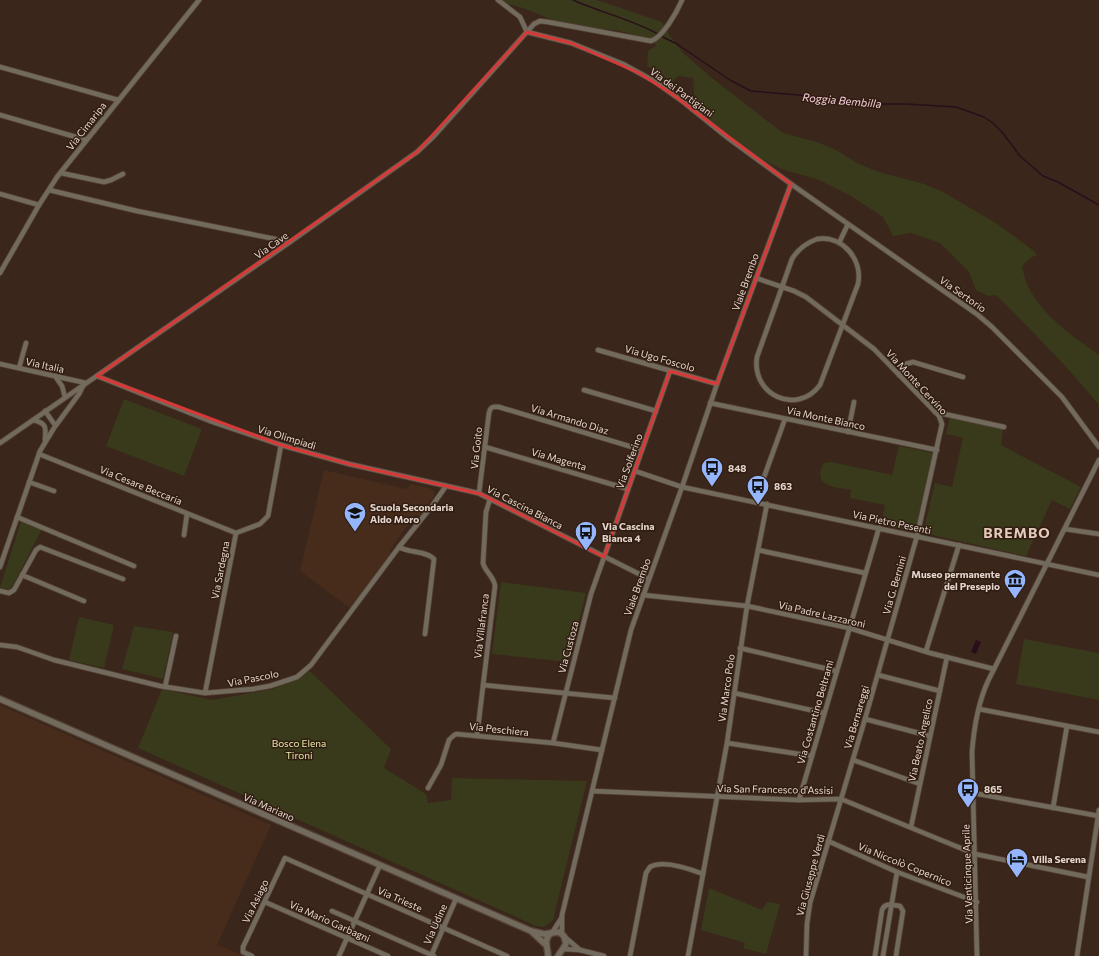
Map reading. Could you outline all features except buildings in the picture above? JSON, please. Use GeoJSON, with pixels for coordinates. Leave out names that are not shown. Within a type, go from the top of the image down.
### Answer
{"type":"FeatureCollection","features":[{"type":"Feature","properties":{"kind":"street","name":"Via Cimaripa"},"geometry":{"type":"LineString","coordinates":[[0,272],[39,205],[61,173],[199,0]]}},
{"type":"Feature","properties":{"kind":"street"},"geometry":{"type":"LineString","coordinates":[[498,0],[520,17],[527,32]]}},
{"type":"Feature","properties":{"kind":"street","name":"Via Cave"},"geometry":{"type":"LineString","coordinates":[[0,443],[422,149],[534,24],[543,21],[648,42],[653,41],[658,37],[674,17],[682,0]]}},
{"type":"Feature","properties":{"kind":"street","name":"Via dei Partigiani"},"geometry":{"type":"LineString","coordinates":[[527,32],[571,43],[614,60],[639,73],[672,94],[728,138],[791,184]]}},
{"type":"Feature","properties":{"kind":"street"},"geometry":{"type":"LineString","coordinates":[[0,67],[118,100]]}},
{"type":"Feature","properties":{"kind":"street"},"geometry":{"type":"LineString","coordinates":[[0,115],[86,140]]}},
{"type":"Feature","properties":{"kind":"street"},"geometry":{"type":"LineString","coordinates":[[61,173],[104,182],[123,174]]}},
{"type":"Feature","properties":{"kind":"street","name":"Via Sertorio"},"geometry":{"type":"LineString","coordinates":[[791,184],[978,315],[990,325],[1062,398],[1099,447]]}},
{"type":"Feature","properties":{"kind":"street","name":"Viale Brembo"},"geometry":{"type":"LineString","coordinates":[[552,933],[562,915],[629,637],[710,403],[791,184]]}},
{"type":"Feature","properties":{"kind":"street"},"geometry":{"type":"LineString","coordinates":[[49,190],[137,211],[290,242]]}},
{"type":"Feature","properties":{"kind":"street"},"geometry":{"type":"LineString","coordinates":[[0,194],[39,205]]}},
{"type":"Feature","properties":{"kind":"street"},"geometry":{"type":"LineString","coordinates":[[839,242],[848,224]]}},
{"type":"Feature","properties":{"kind":"street"},"geometry":{"type":"LineString","coordinates":[[830,239],[839,242],[854,257],[858,266],[859,275],[857,286],[823,380],[817,388],[808,395],[795,399],[783,399],[774,396],[769,392],[760,380],[756,365],[759,350],[782,287],[793,257],[803,246],[813,240],[830,239]]}},
{"type":"Feature","properties":{"kind":"street","name":"Via Monte Cervino"},"geometry":{"type":"LineString","coordinates":[[756,278],[806,297],[874,349],[940,417],[942,424],[937,450],[917,536]]}},
{"type":"Feature","properties":{"kind":"street"},"geometry":{"type":"LineString","coordinates":[[19,368],[26,343]]}},
{"type":"Feature","properties":{"kind":"street","name":"Via Ugo Foscolo"},"geometry":{"type":"LineString","coordinates":[[598,350],[717,384]]}},
{"type":"Feature","properties":{"kind":"street"},"geometry":{"type":"LineString","coordinates":[[899,375],[906,364],[913,362],[963,377]]}},
{"type":"Feature","properties":{"kind":"street","name":"Via Italia"},"geometry":{"type":"LineString","coordinates":[[0,364],[85,384]]}},
{"type":"Feature","properties":{"kind":"street","name":"Via Solferino"},"geometry":{"type":"LineString","coordinates":[[604,557],[670,371]]}},
{"type":"Feature","properties":{"kind":"street"},"geometry":{"type":"LineString","coordinates":[[55,376],[62,386],[65,397]]}},
{"type":"Feature","properties":{"kind":"street","name":"Via Olimpiadi"},"geometry":{"type":"LineString","coordinates":[[97,376],[210,421],[281,445],[348,464],[479,493]]}},
{"type":"Feature","properties":{"kind":"street"},"geometry":{"type":"LineString","coordinates":[[0,567],[39,454],[55,425],[85,384]]}},
{"type":"Feature","properties":{"kind":"street"},"geometry":{"type":"LineString","coordinates":[[584,390],[656,411]]}},
{"type":"Feature","properties":{"kind":"street"},"geometry":{"type":"LineString","coordinates":[[848,432],[854,402]]}},
{"type":"Feature","properties":{"kind":"street","name":"Via Monte Bianco"},"geometry":{"type":"LineString","coordinates":[[710,403],[937,450]]}},
{"type":"Feature","properties":{"kind":"street","name":"Via Goito"},"geometry":{"type":"LineString","coordinates":[[479,493],[489,412],[493,407]]}},
{"type":"Feature","properties":{"kind":"street","name":"Via Armando Diaz"},"geometry":{"type":"LineString","coordinates":[[493,407],[499,407],[642,450]]}},
{"type":"Feature","properties":{"kind":"street"},"geometry":{"type":"LineString","coordinates":[[45,411],[55,425]]}},
{"type":"Feature","properties":{"kind":"street"},"geometry":{"type":"LineString","coordinates":[[935,412],[1004,427]]}},
{"type":"Feature","properties":{"kind":"street"},"geometry":{"type":"LineString","coordinates":[[755,502],[785,418]]}},
{"type":"Feature","properties":{"kind":"street"},"geometry":{"type":"LineString","coordinates":[[33,420],[44,425],[45,443]]}},
{"type":"Feature","properties":{"kind":"street","name":"Via Sardegna"},"geometry":{"type":"LineString","coordinates":[[205,694],[236,533],[260,524],[268,516],[281,445]]}},
{"type":"Feature","properties":{"kind":"street","name":"Via Magenta"},"geometry":{"type":"LineString","coordinates":[[485,447],[628,489]]}},
{"type":"Feature","properties":{"kind":"street","name":"Via Cesare Beccaria"},"geometry":{"type":"LineString","coordinates":[[39,454],[236,533]]}},
{"type":"Feature","properties":{"kind":"street","name":"Via Venticinque Aprile"},"geometry":{"type":"LineString","coordinates":[[978,956],[973,745],[979,709],[985,688],[994,669],[1066,529],[1099,460]]}},
{"type":"Feature","properties":{"kind":"street","name":"Via Pietro Pesenti"},"geometry":{"type":"LineString","coordinates":[[635,471],[682,487],[1099,574]]}},
{"type":"Feature","properties":{"kind":"street"},"geometry":{"type":"LineString","coordinates":[[29,482],[54,491]]}},
{"type":"Feature","properties":{"kind":"street","name":"Via Pascolo"},"geometry":{"type":"LineString","coordinates":[[0,645],[17,648],[54,660],[166,687],[205,694],[263,688],[293,679],[302,674],[310,665],[446,486]]}},
{"type":"Feature","properties":{"kind":"street","name":"Via Cascina Bianca"},"geometry":{"type":"LineString","coordinates":[[479,493],[649,579]]}},
{"type":"Feature","properties":{"kind":"street","name":"Via Villafranca"},"geometry":{"type":"LineString","coordinates":[[476,736],[484,685],[495,586],[493,579],[485,569],[483,563],[486,512],[490,498]]}},
{"type":"Feature","properties":{"kind":"street","name":"Via Marco Polo"},"geometry":{"type":"LineString","coordinates":[[688,956],[727,743],[746,606],[767,504]]}},
{"type":"Feature","properties":{"kind":"street"},"geometry":{"type":"LineString","coordinates":[[184,536],[187,514]]}},
{"type":"Feature","properties":{"kind":"street"},"geometry":{"type":"LineString","coordinates":[[17,517],[134,566]]}},
{"type":"Feature","properties":{"kind":"street","name":"Via Costantino Beltrami"},"geometry":{"type":"LineString","coordinates":[[799,800],[879,528]]}},
{"type":"Feature","properties":{"kind":"street"},"geometry":{"type":"LineString","coordinates":[[1066,529],[1099,534]]}},
{"type":"Feature","properties":{"kind":"street","name":"Via G. Bernini"},"geometry":{"type":"LineString","coordinates":[[888,640],[917,536]]}},
{"type":"Feature","properties":{"kind":"street"},"geometry":{"type":"LineString","coordinates":[[926,652],[959,545]]}},
{"type":"Feature","properties":{"kind":"street"},"geometry":{"type":"LineString","coordinates":[[0,591],[8,593],[12,592],[36,550],[40,547],[123,579]]}},
{"type":"Feature","properties":{"kind":"street"},"geometry":{"type":"LineString","coordinates":[[399,547],[406,551],[430,556],[434,559],[425,634]]}},
{"type":"Feature","properties":{"kind":"street"},"geometry":{"type":"LineString","coordinates":[[758,550],[865,573]]}},
{"type":"Feature","properties":{"kind":"street","name":"Via Custoza"},"geometry":{"type":"LineString","coordinates":[[553,743],[591,594],[604,557]]}},
{"type":"Feature","properties":{"kind":"street"},"geometry":{"type":"LineString","coordinates":[[22,576],[84,601]]}},
{"type":"Feature","properties":{"kind":"street","name":"Via Padre Lazzaroni"},"geometry":{"type":"LineString","coordinates":[[643,595],[746,606],[849,628],[926,652],[994,669]]}},
{"type":"Feature","properties":{"kind":"street"},"geometry":{"type":"LineString","coordinates":[[166,687],[176,636]]}},
{"type":"Feature","properties":{"kind":"street","name":"Via Bernareggi"},"geometry":{"type":"LineString","coordinates":[[841,799],[888,640]]}},
{"type":"Feature","properties":{"kind":"street"},"geometry":{"type":"LineString","coordinates":[[740,648],[836,671]]}},
{"type":"Feature","properties":{"kind":"street","name":"Via Beato Angelico"},"geometry":{"type":"LineString","coordinates":[[910,827],[947,657]]}},
{"type":"Feature","properties":{"kind":"street"},"geometry":{"type":"LineString","coordinates":[[878,675],[940,691]]}},
{"type":"Feature","properties":{"kind":"street"},"geometry":{"type":"LineString","coordinates":[[484,685],[614,698]]}},
{"type":"Feature","properties":{"kind":"street"},"geometry":{"type":"LineString","coordinates":[[734,692],[824,713]]}},
{"type":"Feature","properties":{"kind":"street","name":"Via Mariano"},"geometry":{"type":"LineString","coordinates":[[0,699],[531,932],[552,933]]}},
{"type":"Feature","properties":{"kind":"street"},"geometry":{"type":"LineString","coordinates":[[979,709],[1099,732]]}},
{"type":"Feature","properties":{"kind":"street"},"geometry":{"type":"LineString","coordinates":[[865,719],[930,736]]}},
{"type":"Feature","properties":{"kind":"street"},"geometry":{"type":"LineString","coordinates":[[1053,808],[1067,726]]}},
{"type":"Feature","properties":{"kind":"street","name":"Via Peschiera"},"geometry":{"type":"LineString","coordinates":[[428,788],[441,765],[452,737],[458,734],[553,743],[602,750]]}},
{"type":"Feature","properties":{"kind":"street"},"geometry":{"type":"LineString","coordinates":[[727,743],[812,756]]}},
{"type":"Feature","properties":{"kind":"street"},"geometry":{"type":"LineString","coordinates":[[853,760],[920,784]]}},
{"type":"Feature","properties":{"kind":"street","name":"Via San Francesco d'Assisi"},"geometry":{"type":"LineString","coordinates":[[592,791],[799,800],[841,799],[975,854],[1088,877]]}},
{"type":"Feature","properties":{"kind":"street"},"geometry":{"type":"LineString","coordinates":[[973,793],[1099,816]]}},
{"type":"Feature","properties":{"kind":"street","name":"Via Giuseppe Verdi"},"geometry":{"type":"LineString","coordinates":[[806,956],[807,924],[810,905],[841,799]]}},
{"type":"Feature","properties":{"kind":"street"},"geometry":{"type":"LineString","coordinates":[[1077,956],[1099,810]]}},
{"type":"Feature","properties":{"kind":"street","name":"Via Niccolò Copernico"},"geometry":{"type":"LineString","coordinates":[[828,841],[897,872],[977,902]]}},
{"type":"Feature","properties":{"kind":"street","name":"Via Trieste"},"geometry":{"type":"LineString","coordinates":[[285,858],[507,956]]}},
{"type":"Feature","properties":{"kind":"street","name":"Via Asiago"},"geometry":{"type":"LineString","coordinates":[[252,956],[244,953],[243,947],[285,858]]}},
{"type":"Feature","properties":{"kind":"street"},"geometry":{"type":"LineString","coordinates":[[630,956],[646,874],[650,867],[656,865],[679,866],[703,874]]}},
{"type":"Feature","properties":{"kind":"street"},"geometry":{"type":"LineString","coordinates":[[339,956],[380,866]]}},
{"type":"Feature","properties":{"kind":"street"},"geometry":{"type":"LineString","coordinates":[[883,956],[897,872]]}},
{"type":"Feature","properties":{"kind":"street","name":"Via Udine"},"geometry":{"type":"LineString","coordinates":[[432,956],[456,899]]}},
{"type":"Feature","properties":{"kind":"street","name":"Via Mario Garbagni"},"geometry":{"type":"LineString","coordinates":[[265,902],[388,956]]}},
{"type":"Feature","properties":{"kind":"street"},"geometry":{"type":"LineString","coordinates":[[875,956],[882,909],[886,905],[900,906],[903,912],[896,956]]}},
{"type":"Feature","properties":{"kind":"street"},"geometry":{"type":"LineString","coordinates":[[332,911],[432,956]]}},
{"type":"Feature","properties":{"kind":"street","name":"Viale Brembo"},"geometry":{"type":"LineString","coordinates":[[562,915],[564,936]]}},
{"type":"Feature","properties":{"kind":"street","name":"Via Mariano"},"geometry":{"type":"LineString","coordinates":[[531,932],[547,947]]}},
{"type":"Feature","properties":{"kind":"street"},"geometry":{"type":"LineString","coordinates":[[548,956],[547,938],[552,933],[559,932],[580,950]]}},
{"type":"Feature","properties":{"kind":"street"},"geometry":{"type":"LineString","coordinates":[[561,952],[566,944],[564,936]]}},
{"type":"Feature","properties":{"kind":"street"},"geometry":{"type":"LineString","coordinates":[[547,947],[554,952],[580,950],[604,956]]}},
{"type":"Feature","properties":{"kind":"highlighted area"},"geometry":{"type":"Polygon","coordinates":[[[527,32],[571,43],[639,73],[672,94],[791,184],[717,384],[670,371],[604,557],[481,494],[349,464],[281,445],[97,376],[417,152],[527,32]]]}},
{"type":"Feature","properties":{"kind":"shaded area","name":"Scuola Secondaria Aldo Moro"},"geometry":{"type":"Polygon","coordinates":[[[324,470],[406,489],[411,484],[429,488],[434,491],[434,496],[420,516],[415,515],[390,550],[391,555],[350,608],[300,571],[324,470]]]}},
{"type":"Feature","properties":{"kind":"shaded area"},"geometry":{"type":"Polygon","coordinates":[[[976,640],[981,642],[976,654],[971,652],[976,640]]]}},
{"type":"Feature","properties":{"kind":"shaded area"},"geometry":{"type":"Polygon","coordinates":[[[0,705],[271,825],[217,945],[246,956],[0,956],[0,705]]]}},
{"type":"Feature","properties":{"kind":"green space"},"geometry":{"type":"Polygon","coordinates":[[[502,0],[597,0],[662,22],[682,52],[712,78],[783,133],[817,142],[834,149],[859,164],[879,172],[924,184],[943,192],[996,223],[1034,251],[1037,255],[1030,258],[1022,266],[1032,294],[1041,306],[1063,328],[1099,355],[1099,405],[1036,335],[996,295],[988,296],[976,290],[969,272],[940,243],[911,233],[893,236],[883,217],[851,196],[817,179],[781,169],[757,157],[735,141],[695,107],[693,78],[678,76],[671,83],[662,75],[647,66],[648,51],[657,45],[635,35],[616,30],[576,27],[508,4],[502,0]]]}},
{"type":"Feature","properties":{"kind":"green space"},"geometry":{"type":"Polygon","coordinates":[[[124,399],[202,429],[184,476],[106,446],[124,399]]]}},
{"type":"Feature","properties":{"kind":"green space"},"geometry":{"type":"Polygon","coordinates":[[[950,417],[1003,429],[1001,445],[1081,487],[1070,509],[1052,500],[1026,556],[923,533],[935,483],[952,487],[963,438],[946,434],[950,417]]]}},
{"type":"Feature","properties":{"kind":"green space"},"geometry":{"type":"Polygon","coordinates":[[[899,446],[933,453],[916,532],[881,525],[885,505],[850,498],[851,490],[826,484],[822,481],[820,476],[824,463],[831,462],[892,475],[899,446]]]}},
{"type":"Feature","properties":{"kind":"green space"},"geometry":{"type":"Polygon","coordinates":[[[21,521],[42,529],[13,585],[9,589],[0,588],[21,521]]]}},
{"type":"Feature","properties":{"kind":"green space"},"geometry":{"type":"Polygon","coordinates":[[[501,582],[586,593],[569,662],[492,654],[501,582]]]}},
{"type":"Feature","properties":{"kind":"green space"},"geometry":{"type":"Polygon","coordinates":[[[79,617],[114,625],[104,668],[69,660],[79,617]]]}},
{"type":"Feature","properties":{"kind":"green space"},"geometry":{"type":"Polygon","coordinates":[[[134,626],[173,632],[163,679],[122,669],[134,626]]]}},
{"type":"Feature","properties":{"kind":"green space"},"geometry":{"type":"Polygon","coordinates":[[[1024,639],[1099,653],[1099,700],[1016,684],[1024,639]]]}},
{"type":"Feature","properties":{"kind":"green space","name":"Bosco Elena Tironi"},"geometry":{"type":"Polygon","coordinates":[[[310,671],[391,749],[384,768],[426,794],[428,803],[451,800],[452,778],[587,781],[553,920],[544,927],[536,926],[138,748],[162,689],[212,700],[273,689],[310,671]]]}},
{"type":"Feature","properties":{"kind":"green space"},"geometry":{"type":"Polygon","coordinates":[[[709,888],[762,910],[767,902],[780,904],[766,954],[743,948],[745,943],[701,930],[709,888]]]}},
{"type":"Feature","properties":{"kind":"waterway","name":"Roggia Bembilla"},"geometry":{"type":"LineString","coordinates":[[573,0],[637,24],[658,34]]}},
{"type":"Feature","properties":{"kind":"waterway","name":"Roggia Bembilla"},"geometry":{"type":"LineString","coordinates":[[661,36],[677,44],[730,80],[751,91],[799,95],[863,104],[906,104],[956,107],[984,117],[993,123],[1002,132],[1020,156],[1043,176],[1058,182],[1099,205]]}},
{"type":"Feature","properties":{"kind":"place","name":"848"},"geometry":{"type":"Point","coordinates":[712,488]}},
{"type":"Feature","properties":{"kind":"place","name":"863"},"geometry":{"type":"Point","coordinates":[758,506]}},
{"type":"Feature","properties":{"kind":"place","name":"Scuola Secondaria Aldo Moro"},"geometry":{"type":"Point","coordinates":[355,532]}},
{"type":"Feature","properties":{"kind":"place","name":"Via Cascina Bianca 4"},"geometry":{"type":"Point","coordinates":[586,552]}},
{"type":"Feature","properties":{"kind":"place","name":"Museo permanente del Presepio"},"geometry":{"type":"Point","coordinates":[1015,600]}},
{"type":"Feature","properties":{"kind":"place","name":"865"},"geometry":{"type":"Point","coordinates":[968,808]}},
{"type":"Feature","properties":{"kind":"place","name":"Villa Serena"},"geometry":{"type":"Point","coordinates":[1017,878]}},
{"type":"Feature","properties":{"kind":"district","name":"BREMBO"},"geometry":{"type":"Point","coordinates":[1017,532]}}]}
